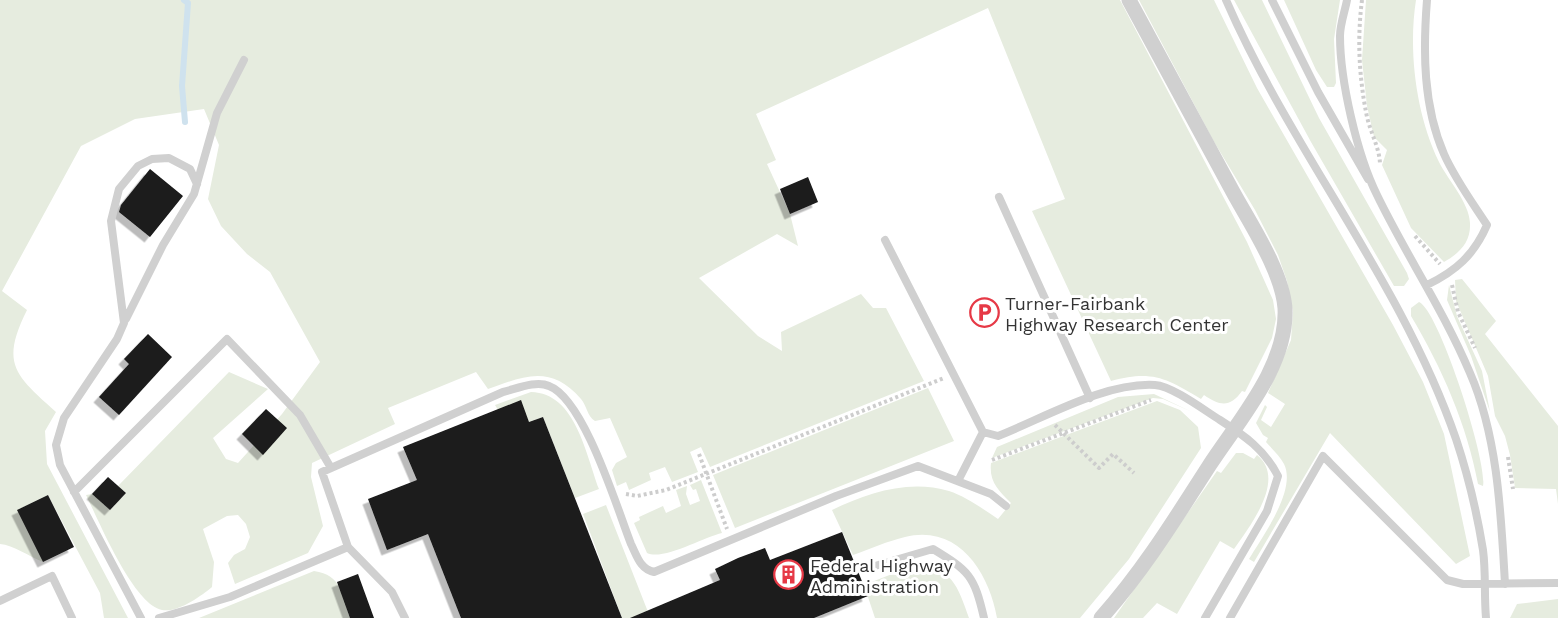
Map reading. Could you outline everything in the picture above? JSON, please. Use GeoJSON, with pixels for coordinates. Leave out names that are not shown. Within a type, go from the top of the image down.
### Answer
{"type":"FeatureCollection","features":[{"type":"Feature","properties":{"kind":"street"},"geometry":{"type":"LineString","coordinates":[[1101,618],[1159,546],[1233,429],[1275,358],[1283,331],[1285,309],[1281,287],[1259,240],[1129,0]]}},
{"type":"Feature","properties":{"kind":"lane"},"geometry":{"type":"LineString","coordinates":[[1226,0],[1270,87],[1412,335],[1436,386],[1472,495],[1483,552],[1486,618]]}},
{"type":"Feature","properties":{"kind":"lane"},"geometry":{"type":"LineString","coordinates":[[1272,0],[1318,92],[1427,285],[1471,375],[1492,450],[1501,519],[1505,584]]}},
{"type":"Feature","properties":{"kind":"lane"},"geometry":{"type":"LineString","coordinates":[[1347,0],[1340,34],[1348,108],[1376,194]]}},
{"type":"Feature","properties":{"kind":"lane"},"geometry":{"type":"LineString","coordinates":[[1427,0],[1424,63],[1434,122],[1444,154],[1487,225],[1480,241],[1463,264],[1427,285]]}},
{"type":"Feature","properties":{"kind":"lane"},"geometry":{"type":"LineString","coordinates":[[141,618],[57,457],[58,432],[64,418],[117,339],[131,304],[163,245],[187,210],[197,184],[217,113],[244,60]]}},
{"type":"Feature","properties":{"kind":"lane"},"geometry":{"type":"LineString","coordinates":[[124,323],[111,221],[119,189],[138,166],[152,159],[169,158],[190,169],[197,184]]}},
{"type":"Feature","properties":{"kind":"lane"},"geometry":{"type":"LineString","coordinates":[[999,197],[1090,398]]}},
{"type":"Feature","properties":{"kind":"lane"},"geometry":{"type":"LineString","coordinates":[[885,240],[983,432],[998,436],[1107,391],[1156,385],[1192,402],[1262,450],[1278,476],[1268,511],[1205,618]]}},
{"type":"Feature","properties":{"kind":"lane"},"geometry":{"type":"LineString","coordinates":[[74,492],[228,339],[300,415],[331,468]]}},
{"type":"Feature","properties":{"kind":"lane"},"geometry":{"type":"LineString","coordinates":[[405,618],[392,592],[348,547],[322,472],[503,392],[528,385],[548,385],[566,397],[580,417],[640,563],[647,570],[654,572],[836,496],[918,466],[991,494],[1006,506]]}},
{"type":"Feature","properties":{"kind":"lane"},"geometry":{"type":"LineString","coordinates":[[958,481],[983,432]]}},
{"type":"Feature","properties":{"kind":"lane"},"geometry":{"type":"LineString","coordinates":[[1230,618],[1323,456],[1447,580],[1464,584],[1558,583]]}},
{"type":"Feature","properties":{"kind":"lane"},"geometry":{"type":"LineString","coordinates":[[159,618],[230,597],[348,547]]}},
{"type":"Feature","properties":{"kind":"lane"},"geometry":{"type":"LineString","coordinates":[[868,568],[933,549],[964,569],[978,593],[984,618]]}},
{"type":"Feature","properties":{"kind":"lane"},"geometry":{"type":"LineString","coordinates":[[0,601],[52,576],[72,618]]}},
{"type":"Feature","properties":{"kind":"path"},"geometry":{"type":"LineString","coordinates":[[1362,0],[1360,65],[1372,139],[1380,153],[1381,170]]}},
{"type":"Feature","properties":{"kind":"path"},"geometry":{"type":"LineString","coordinates":[[1409,230],[1440,264]]}},
{"type":"Feature","properties":{"kind":"path"},"geometry":{"type":"LineString","coordinates":[[619,495],[623,493],[637,496],[666,490],[953,374]]}},
{"type":"Feature","properties":{"kind":"path"},"geometry":{"type":"LineString","coordinates":[[992,460],[1139,403],[1158,400]]}},
{"type":"Feature","properties":{"kind":"path"},"geometry":{"type":"LineString","coordinates":[[1048,416],[1099,468],[1113,454],[1134,473]]}},
{"type":"Feature","properties":{"kind":"path"},"geometry":{"type":"LineString","coordinates":[[699,454],[731,541]]}},
{"type":"Feature","properties":{"kind":"shaded area"},"geometry":{"type":"Polygon","coordinates":[[[0,0],[1120,0],[1247,242],[1273,300],[1276,319],[1272,338],[1245,392],[1242,391],[1229,403],[1220,403],[1204,395],[1201,399],[1168,381],[1148,376],[1111,381],[1032,211],[1065,199],[988,8],[756,114],[776,160],[767,164],[790,214],[798,246],[777,234],[699,278],[758,336],[782,351],[781,332],[861,294],[873,308],[886,308],[924,381],[710,467],[701,447],[690,452],[698,472],[672,482],[665,467],[649,473],[651,480],[629,490],[626,482],[617,486],[612,470],[616,463],[627,457],[610,418],[595,421],[581,399],[570,388],[548,377],[525,377],[488,389],[476,372],[388,408],[395,424],[312,463],[311,477],[323,526],[308,553],[235,584],[228,563],[234,555],[245,549],[250,537],[246,524],[238,515],[227,516],[203,529],[214,562],[212,587],[182,606],[162,610],[151,604],[129,578],[86,495],[92,494],[110,510],[126,493],[118,486],[229,372],[268,389],[213,438],[226,459],[238,463],[282,414],[320,362],[270,272],[247,254],[221,226],[208,199],[219,145],[204,109],[135,119],[81,146],[2,291],[27,310],[14,344],[16,367],[30,388],[56,412],[45,431],[47,464],[128,618],[104,618],[100,593],[48,495],[18,510],[43,562],[0,544],[0,0]]]}},
{"type":"Feature","properties":{"kind":"shaded area"},"geometry":{"type":"Polygon","coordinates":[[[1139,0],[1214,0],[1257,88],[1393,325],[1423,382],[1444,434],[1470,556],[1456,564],[1330,433],[1254,562],[1249,559],[1276,513],[1286,487],[1287,475],[1284,464],[1266,442],[1268,438],[1263,435],[1256,423],[1265,405],[1267,407],[1261,420],[1271,427],[1285,404],[1268,393],[1291,340],[1293,311],[1287,281],[1278,255],[1255,210],[1213,140],[1139,0]]]}},
{"type":"Feature","properties":{"kind":"shaded area"},"geometry":{"type":"Polygon","coordinates":[[[1234,0],[1262,0],[1319,118],[1407,273],[1409,279],[1404,286],[1394,286],[1311,142],[1234,0]]]}},
{"type":"Feature","properties":{"kind":"shaded area"},"geometry":{"type":"Polygon","coordinates":[[[1284,0],[1340,0],[1334,39],[1336,83],[1334,87],[1327,87],[1316,70],[1284,0]]]}},
{"type":"Feature","properties":{"kind":"shaded area"},"geometry":{"type":"Polygon","coordinates":[[[1366,0],[1416,0],[1413,40],[1420,104],[1431,144],[1466,207],[1470,223],[1469,236],[1463,246],[1444,262],[1411,228],[1382,165],[1387,150],[1374,137],[1367,106],[1362,60],[1366,0]]]}},
{"type":"Feature","properties":{"kind":"shaded area"},"geometry":{"type":"Polygon","coordinates":[[[1462,279],[1496,321],[1485,334],[1558,426],[1558,504],[1556,489],[1515,488],[1510,455],[1505,436],[1495,416],[1488,376],[1456,301],[1455,280],[1462,279]]]}},
{"type":"Feature","properties":{"kind":"shaded area"},"geometry":{"type":"Polygon","coordinates":[[[1449,285],[1457,316],[1482,371],[1490,412],[1471,356],[1447,300],[1449,285]]]}},
{"type":"Feature","properties":{"kind":"shaded area"},"geometry":{"type":"Polygon","coordinates":[[[1419,302],[1428,311],[1438,331],[1460,388],[1478,449],[1483,472],[1483,486],[1478,484],[1467,440],[1452,397],[1411,316],[1411,308],[1419,302]]]}},
{"type":"Feature","properties":{"kind":"shaded area"},"geometry":{"type":"Polygon","coordinates":[[[928,388],[954,441],[735,528],[713,475],[928,388]]]}},
{"type":"Feature","properties":{"kind":"shaded area"},"geometry":{"type":"Polygon","coordinates":[[[531,392],[546,395],[559,403],[569,414],[584,444],[599,489],[575,498],[543,417],[529,422],[520,401],[498,410],[495,405],[531,392]]]}},
{"type":"Feature","properties":{"kind":"shaded area"},"geometry":{"type":"Polygon","coordinates":[[[1154,394],[1192,412],[1163,399],[1153,398],[992,458],[997,447],[1118,397],[1154,394]]]}},
{"type":"Feature","properties":{"kind":"shaded area"},"geometry":{"type":"Polygon","coordinates":[[[1157,401],[1180,410],[1198,427],[1201,448],[1129,559],[1080,618],[997,618],[993,601],[979,569],[956,545],[941,538],[924,535],[905,537],[853,555],[832,510],[874,493],[903,487],[918,487],[955,493],[998,519],[1011,503],[998,490],[993,481],[991,463],[1157,401]]]}},
{"type":"Feature","properties":{"kind":"shaded area"},"geometry":{"type":"Polygon","coordinates":[[[1236,453],[1243,453],[1254,459],[1257,455],[1265,465],[1268,477],[1263,502],[1234,549],[1220,541],[1177,614],[1157,603],[1143,618],[1114,618],[1217,471],[1221,473],[1236,453]]]}},
{"type":"Feature","properties":{"kind":"shaded area"},"geometry":{"type":"Polygon","coordinates":[[[701,480],[722,533],[663,554],[647,553],[634,523],[640,520],[639,517],[663,506],[666,513],[681,506],[676,490],[687,486],[686,494],[690,505],[700,501],[696,489],[693,490],[690,485],[701,480]]]}},
{"type":"Feature","properties":{"kind":"shaded area"},"geometry":{"type":"Polygon","coordinates":[[[606,505],[650,617],[648,618],[622,618],[583,514],[606,505]]]}},
{"type":"Feature","properties":{"kind":"shaded area"},"geometry":{"type":"Polygon","coordinates":[[[915,565],[938,569],[952,580],[969,618],[875,618],[864,585],[915,565]]]}},
{"type":"Feature","properties":{"kind":"shaded area"},"geometry":{"type":"Polygon","coordinates":[[[314,571],[330,577],[340,587],[350,618],[199,618],[314,571]]]}},
{"type":"Feature","properties":{"kind":"shaded area"},"geometry":{"type":"Polygon","coordinates":[[[1558,599],[1558,618],[1510,618],[1517,604],[1558,599]]]}},
{"type":"Feature","properties":{"kind":"building"},"geometry":{"type":"Polygon","coordinates":[[[150,169],[183,196],[150,237],[119,212],[121,205],[150,169]]]}},
{"type":"Feature","properties":{"kind":"building"},"geometry":{"type":"Polygon","coordinates":[[[808,177],[818,202],[790,214],[780,189],[808,177]]]}},
{"type":"Feature","properties":{"kind":"building"},"geometry":{"type":"Polygon","coordinates":[[[148,334],[172,357],[119,415],[99,397],[129,364],[124,359],[148,334]]]}},
{"type":"Feature","properties":{"kind":"building"},"geometry":{"type":"Polygon","coordinates":[[[521,400],[529,422],[543,417],[622,618],[461,618],[428,534],[387,550],[368,499],[417,480],[403,447],[521,400]]]}},
{"type":"Feature","properties":{"kind":"building"},"geometry":{"type":"Polygon","coordinates":[[[266,409],[287,428],[263,455],[242,434],[266,409]]]}},
{"type":"Feature","properties":{"kind":"building"},"geometry":{"type":"Polygon","coordinates":[[[108,477],[126,493],[110,510],[92,494],[108,477]]]}},
{"type":"Feature","properties":{"kind":"building"},"geometry":{"type":"Polygon","coordinates":[[[48,495],[74,547],[43,562],[17,510],[48,495]]]}},
{"type":"Feature","properties":{"kind":"building","name":"Federal Highway Administration"},"geometry":{"type":"Polygon","coordinates":[[[842,532],[868,596],[814,618],[630,618],[720,580],[715,569],[738,558],[765,548],[770,560],[842,532]]]}},
{"type":"Feature","properties":{"kind":"building"},"geometry":{"type":"Polygon","coordinates":[[[358,574],[374,618],[350,618],[337,582],[358,574]]]}},
{"type":"Feature","properties":{"kind":"waterway"},"geometry":{"type":"LineString","coordinates":[[184,0],[188,3],[182,86],[185,122]]}},
{"type":"Feature","properties":{"kind":"place","name":"Turner-Fairbank Highway Research Center"},"geometry":{"type":"Point","coordinates":[984,313]}},
{"type":"Feature","properties":{"kind":"place","name":"Federal Highway Administration"},"geometry":{"type":"Point","coordinates":[789,575]}}]}
